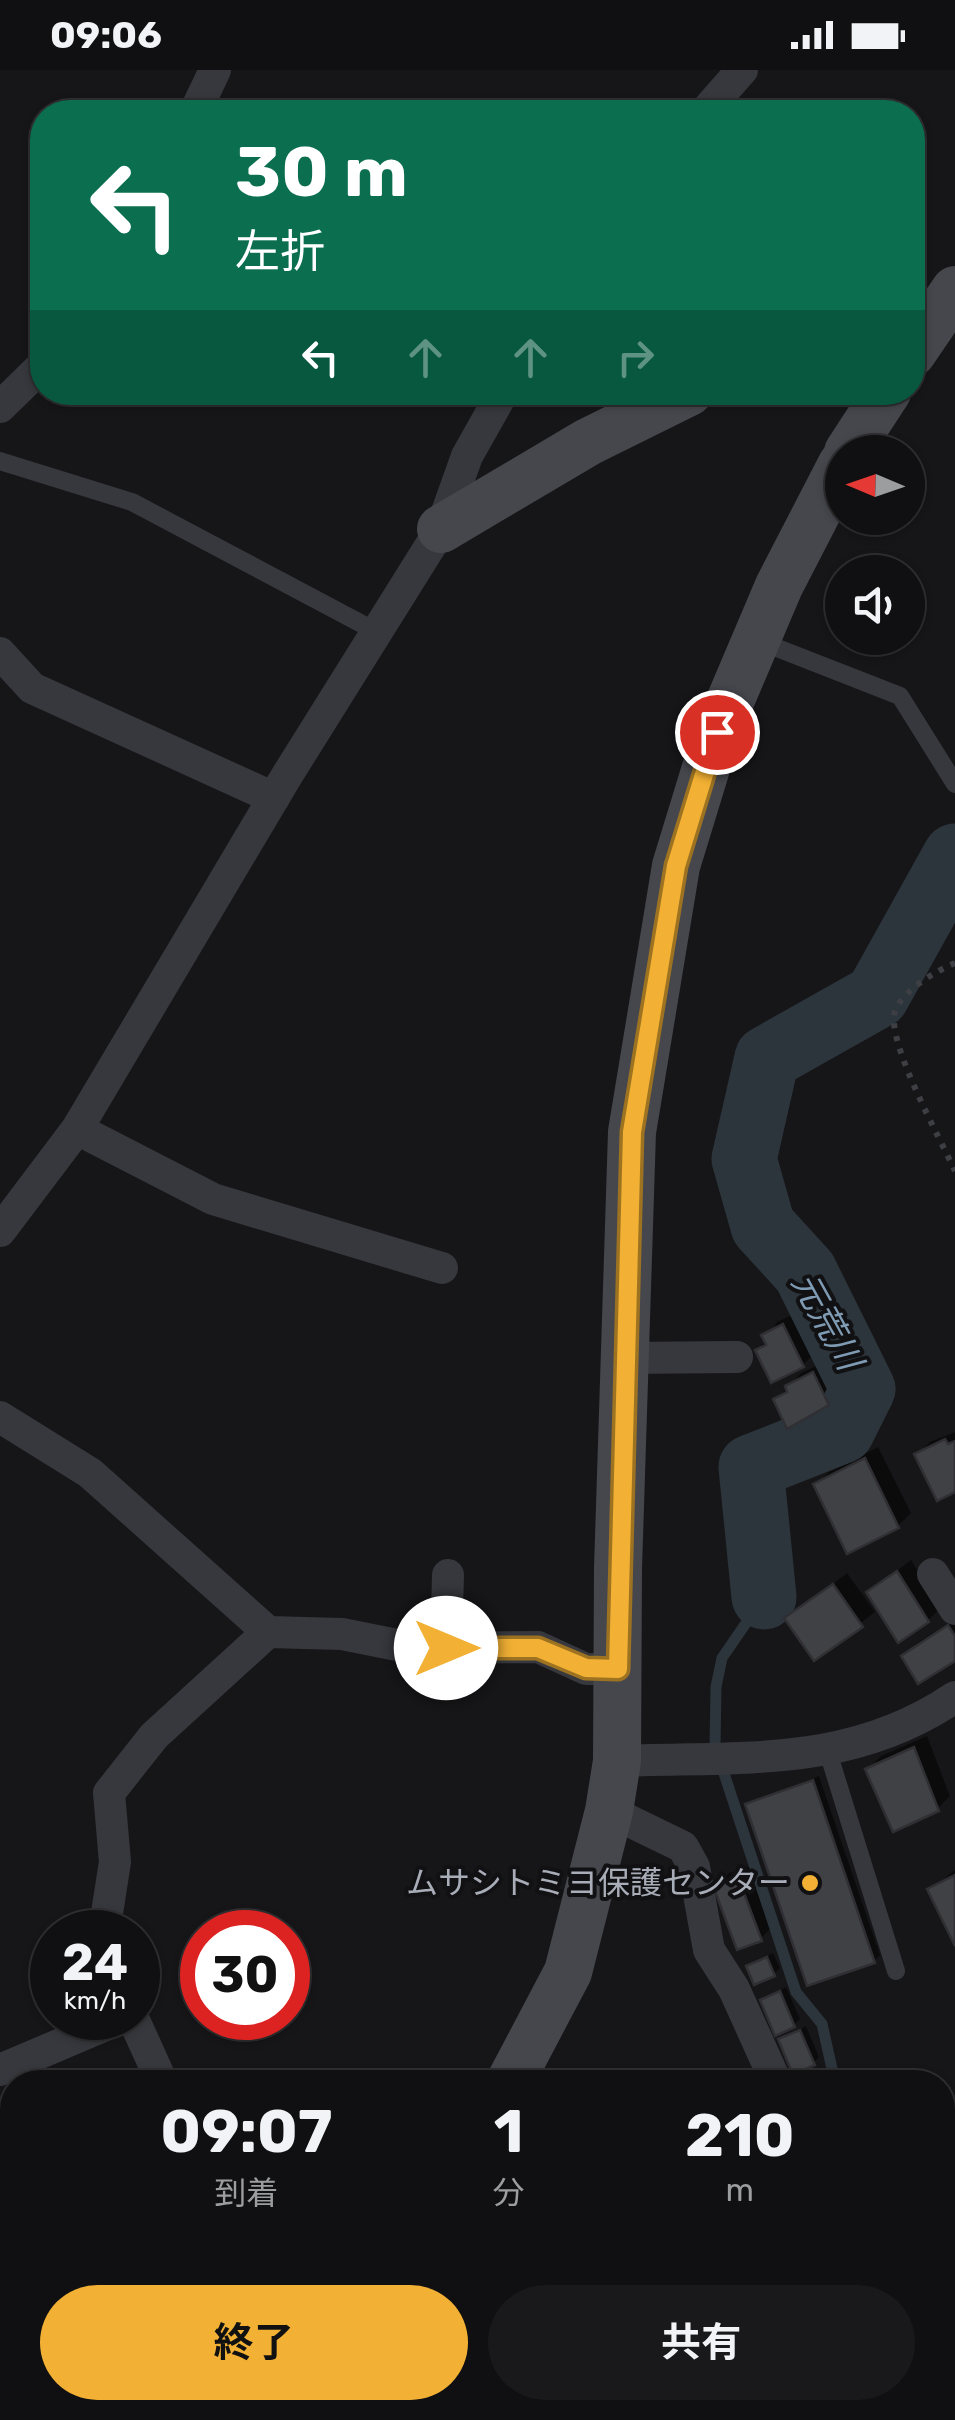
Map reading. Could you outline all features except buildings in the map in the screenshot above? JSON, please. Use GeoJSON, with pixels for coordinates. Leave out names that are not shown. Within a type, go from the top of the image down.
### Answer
{"type":"FeatureCollection","features":[{"type":"Feature","properties":{"kind":"street"},"geometry":{"type":"LineString","coordinates":[[201,100],[215,70]]}},
{"type":"Feature","properties":{"kind":"street"},"geometry":{"type":"LineString","coordinates":[[716,100],[742,70]]}},
{"type":"Feature","properties":{"kind":"street"},"geometry":{"type":"LineString","coordinates":[[925,279],[955,264]]}},
{"type":"Feature","properties":{"kind":"street"},"geometry":{"type":"LineString","coordinates":[[925,335],[955,290]]}},
{"type":"Feature","properties":{"kind":"street"},"geometry":{"type":"LineString","coordinates":[[0,408],[30,378]]}},
{"type":"Feature","properties":{"kind":"street"},"geometry":{"type":"LineString","coordinates":[[0,1231],[77,1129],[274,798],[442,530],[466,456],[495,405]]}},
{"type":"Feature","properties":{"kind":"street"},"geometry":{"type":"LineString","coordinates":[[442,530],[588,442],[663,405]]}},
{"type":"Feature","properties":{"kind":"street"},"geometry":{"type":"LineString","coordinates":[[859,435],[878,405]]}},
{"type":"Feature","properties":{"kind":"street"},"geometry":{"type":"LineString","coordinates":[[516,2070],[568,1972],[609,1811],[617,1761],[632,1132],[676,866],[717,732],[778,586],[825,496]]}},
{"type":"Feature","properties":{"kind":"street"},"geometry":{"type":"LineString","coordinates":[[0,653],[32,688],[274,798]]}},
{"type":"Feature","properties":{"kind":"street"},"geometry":{"type":"LineString","coordinates":[[77,1129],[212,1199],[442,1268]]}},
{"type":"Feature","properties":{"kind":"street"},"geometry":{"type":"LineString","coordinates":[[624,1358],[737,1356]]}},
{"type":"Feature","properties":{"kind":"street"},"geometry":{"type":"LineString","coordinates":[[0,1417],[90,1473],[268,1632],[342,1634],[412,1648],[538,1648],[586,1668],[618,1669]]}},
{"type":"Feature","properties":{"kind":"street"},"geometry":{"type":"LineString","coordinates":[[446,1648],[448,1574]]}},
{"type":"Feature","properties":{"kind":"street"},"geometry":{"type":"LineString","coordinates":[[933,1574],[955,1609]]}},
{"type":"Feature","properties":{"kind":"street"},"geometry":{"type":"LineString","coordinates":[[107,1910],[115,1862],[109,1793],[154,1736],[268,1632]]}},
{"type":"Feature","properties":{"kind":"street"},"geometry":{"type":"LineString","coordinates":[[617,1761],[828,1752],[890,1735],[949,1712]]}},
{"type":"Feature","properties":{"kind":"street"},"geometry":{"type":"LineString","coordinates":[[609,1811],[683,1847],[694,1866],[709,1950],[734,1988],[771,2070]]}},
{"type":"Feature","properties":{"kind":"street"},"geometry":{"type":"LineString","coordinates":[[0,2070],[70,2040]]}},
{"type":"Feature","properties":{"kind":"street"},"geometry":{"type":"LineString","coordinates":[[143,2040],[157,2070]]}},
{"type":"Feature","properties":{"kind":"lane"},"geometry":{"type":"LineString","coordinates":[[0,462],[132,502],[378,632]]}},
{"type":"Feature","properties":{"kind":"lane"},"geometry":{"type":"LineString","coordinates":[[756,639],[900,696],[955,784]]}},
{"type":"Feature","properties":{"kind":"lane"},"geometry":{"type":"LineString","coordinates":[[828,1752],[896,1972]]}},
{"type":"Feature","properties":{"kind":"path"},"geometry":{"type":"LineString","coordinates":[[955,963],[912,990],[895,1011],[895,1036],[955,1170]]}},
{"type":"Feature","properties":{"kind":"waterway","name":"元荒川"},"geometry":{"type":"LineString","coordinates":[[764,1597],[751,1467],[842,1431],[863,1389],[805,1272],[763,1226],[744,1159],[767,1058],[877,996],[955,856]]}},
{"type":"Feature","properties":{"kind":"waterway","name":"元荒川"},"geometry":{"type":"LineString","coordinates":[[764,1597],[722,1658],[716,1687],[715,1746],[796,1992],[822,2024],[832,2070]]}},
{"type":"Feature","properties":{"kind":"place","name":"ムサシトミヨ保護センター"},"geometry":{"type":"Point","coordinates":[810,1883]}},
{"type":"Feature","properties":{"kind":"route"},"geometry":{"type":"LineString","coordinates":[[446,1648],[538,1648],[586,1668],[618,1669],[632,1132],[676,866],[717,732]]}}]}
